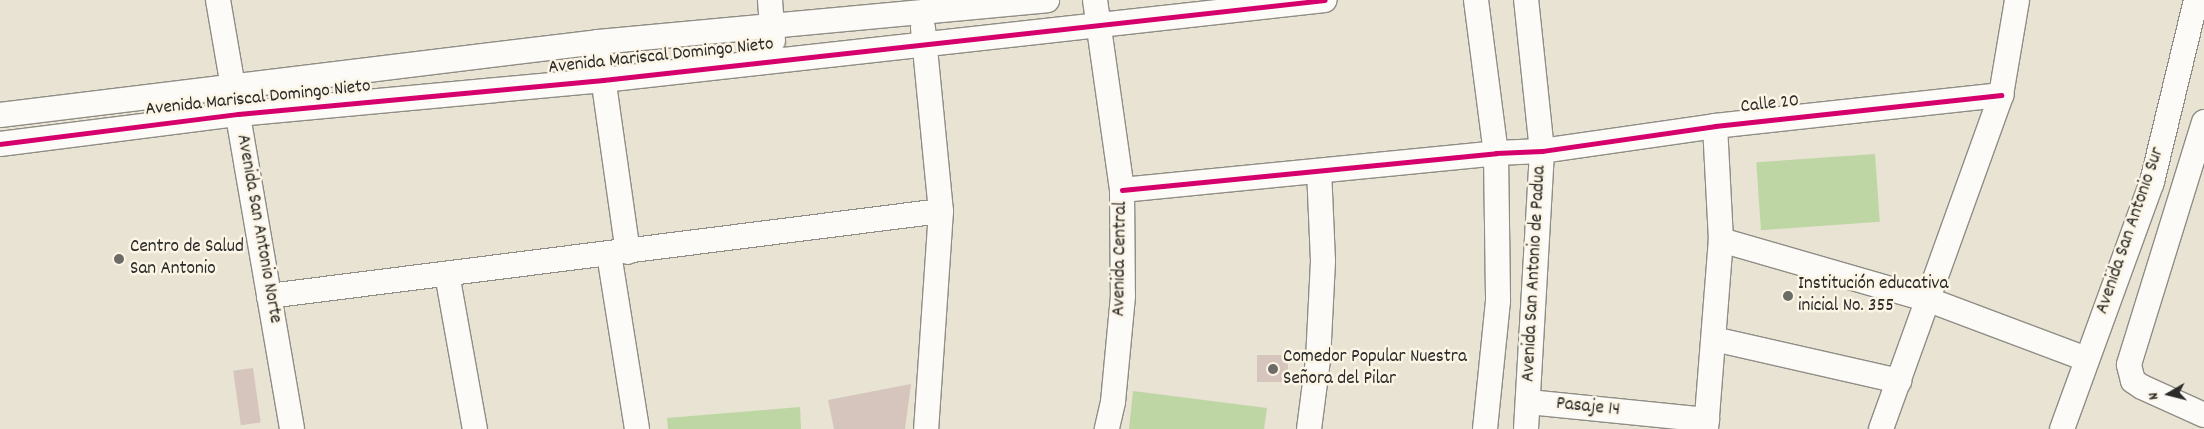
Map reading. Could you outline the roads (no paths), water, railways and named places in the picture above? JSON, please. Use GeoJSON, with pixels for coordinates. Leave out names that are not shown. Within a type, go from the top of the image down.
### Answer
{"type":"FeatureCollection","features":[{"type":"Feature","properties":{"kind":"street","name":"Avenida San Antonio Norte"},"geometry":{"type":"LineString","coordinates":[[218,0],[292,429]]}},
{"type":"Feature","properties":{"kind":"street"},"geometry":{"type":"LineString","coordinates":[[770,0],[775,60]]}},
{"type":"Feature","properties":{"kind":"street","name":"Avenida Mariscal Domingo Nieto"},"geometry":{"type":"LineString","coordinates":[[0,116],[598,42],[1046,0]]}},
{"type":"Feature","properties":{"kind":"street","name":"Avenida Central"},"geometry":{"type":"LineString","coordinates":[[1095,0],[1122,190],[1123,296],[1113,402],[1107,429]]}},
{"type":"Feature","properties":{"kind":"street","name":"Avenida Mariscal Domingo Nieto"},"geometry":{"type":"LineString","coordinates":[[0,144],[238,114],[603,80],[1325,0]]}},
{"type":"Feature","properties":{"kind":"street","name":"Avenida San Antonio de Padua"},"geometry":{"type":"LineString","coordinates":[[1476,0],[1496,153],[1498,301],[1485,429]]}},
{"type":"Feature","properties":{"kind":"street","name":"Avenida San Antonio de Padua"},"geometry":{"type":"LineString","coordinates":[[1526,0],[1542,151],[1526,429]]}},
{"type":"Feature","properties":{"kind":"street"},"geometry":{"type":"LineString","coordinates":[[1882,429],[2002,95],[2017,0]]}},
{"type":"Feature","properties":{"kind":"street","name":"Avenida San Antonio Sur"},"geometry":{"type":"LineString","coordinates":[[2062,429],[2152,182],[2196,0]]}},
{"type":"Feature","properties":{"kind":"street"},"geometry":{"type":"LineString","coordinates":[[921,11],[926,43],[941,211],[926,429]]}},
{"type":"Feature","properties":{"kind":"street"},"geometry":{"type":"LineString","coordinates":[[845,19],[847,52]]}},
{"type":"Feature","properties":{"kind":"street"},"geometry":{"type":"LineString","coordinates":[[598,42],[637,429]]}},
{"type":"Feature","properties":{"kind":"street","name":"Calle 20"},"geometry":{"type":"LineString","coordinates":[[1122,190],[1496,153],[1542,151],[1715,126],[2002,95]]}},
{"type":"Feature","properties":{"kind":"street"},"geometry":{"type":"LineString","coordinates":[[2204,122],[2129,365],[2133,381],[2142,387],[2204,415]]}},
{"type":"Feature","properties":{"kind":"street"},"geometry":{"type":"LineString","coordinates":[[1706,424],[1721,240],[1715,126]]}},
{"type":"Feature","properties":{"kind":"street"},"geometry":{"type":"LineString","coordinates":[[1309,429],[1318,360],[1322,271],[1319,171]]}},
{"type":"Feature","properties":{"kind":"street"},"geometry":{"type":"LineString","coordinates":[[269,296],[941,211]]}},
{"type":"Feature","properties":{"kind":"street"},"geometry":{"type":"LineString","coordinates":[[1721,240],[1929,300],[2086,359]]}},
{"type":"Feature","properties":{"kind":"street"},"geometry":{"type":"LineString","coordinates":[[447,274],[475,429]]}},
{"type":"Feature","properties":{"kind":"street"},"geometry":{"type":"LineString","coordinates":[[1714,339],[1899,381]]}},
{"type":"Feature","properties":{"kind":"street","name":"Pasaje 14"},"geometry":{"type":"LineString","coordinates":[[1528,402],[1706,424]]}},
{"type":"Feature","properties":{"kind":"place","name":"Centro de Salud San Antonio"},"geometry":{"type":"Point","coordinates":[119,259]}},
{"type":"Feature","properties":{"kind":"place","name":"Institución educativa inicial No. 355"},"geometry":{"type":"Point","coordinates":[1788,296]}},
{"type":"Feature","properties":{"kind":"place","name":"Comedor Popular Nuestra Señora del Pilar"},"geometry":{"type":"Point","coordinates":[1273,369]}}]}
